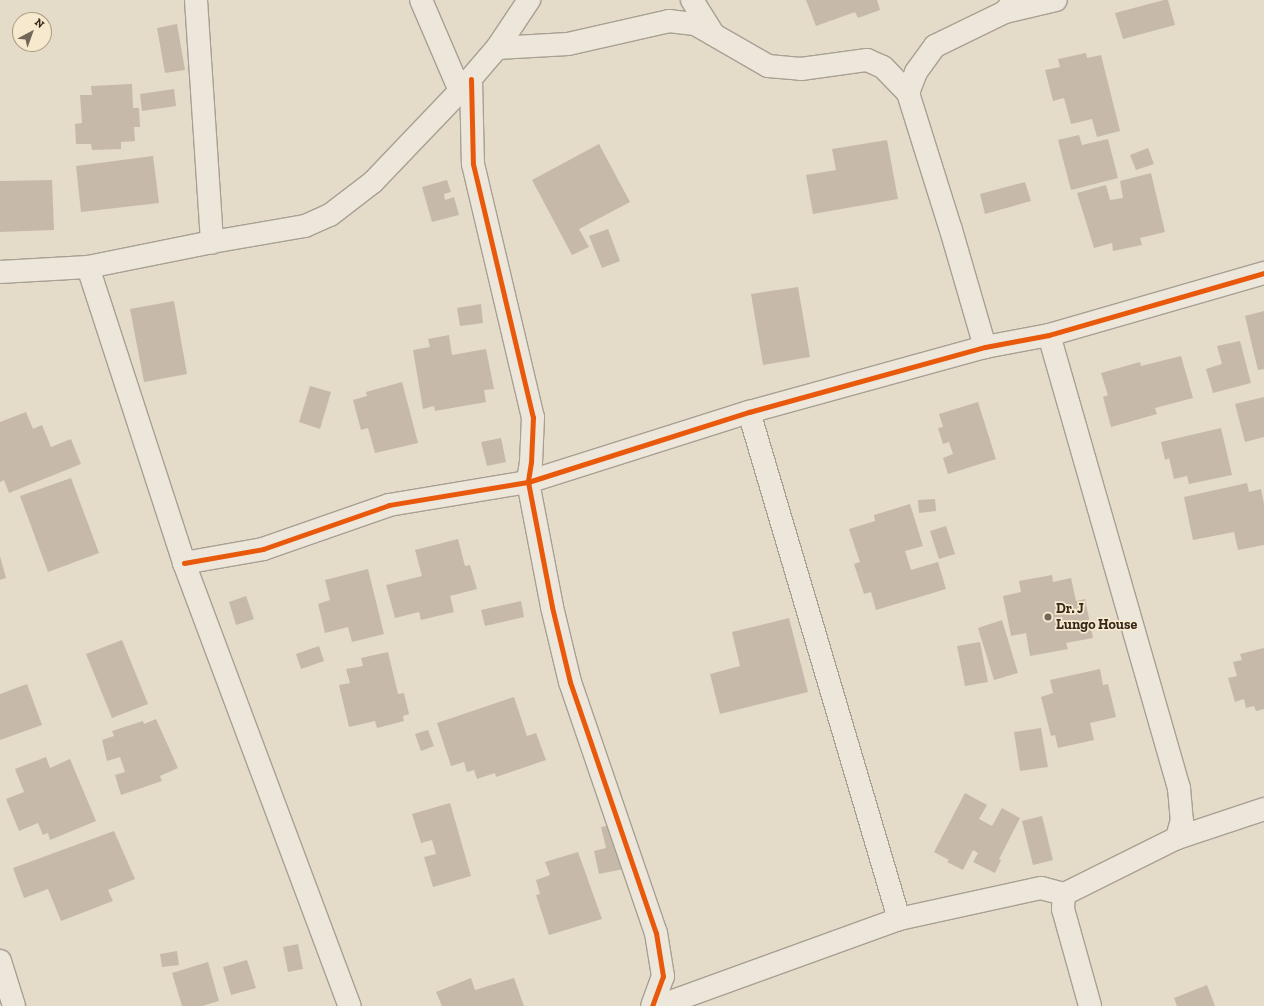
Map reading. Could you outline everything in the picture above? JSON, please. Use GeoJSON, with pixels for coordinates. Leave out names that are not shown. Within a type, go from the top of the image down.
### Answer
{"type":"FeatureCollection","features":[{"type":"Feature","properties":{"kind":"street"},"geometry":{"type":"LineString","coordinates":[[196,0],[212,242]]}},
{"type":"Feature","properties":{"kind":"street"},"geometry":{"type":"LineString","coordinates":[[421,0],[465,85],[473,164],[533,417],[532,462],[528,482],[552,607],[570,682],[656,933],[663,976],[652,1006]]}},
{"type":"Feature","properties":{"kind":"street"},"geometry":{"type":"LineString","coordinates":[[0,272],[88,267],[212,242],[305,226],[330,215],[373,182],[465,85],[497,48],[529,0]]}},
{"type":"Feature","properties":{"kind":"street"},"geometry":{"type":"LineString","coordinates":[[692,0],[714,35]]}},
{"type":"Feature","properties":{"kind":"street"},"geometry":{"type":"LineString","coordinates":[[908,93],[916,72],[935,46],[1010,6],[1056,0]]}},
{"type":"Feature","properties":{"kind":"street"},"geometry":{"type":"LineString","coordinates":[[497,48],[568,44],[669,21],[695,24],[768,66],[800,69],[867,60],[883,67],[908,93],[986,347]]}},
{"type":"Feature","properties":{"kind":"street"},"geometry":{"type":"LineString","coordinates":[[88,267],[184,563],[350,1006]]}},
{"type":"Feature","properties":{"kind":"street"},"geometry":{"type":"LineString","coordinates":[[184,563],[263,549],[389,505],[528,482],[749,412],[986,347],[1048,335],[1264,273]]}},
{"type":"Feature","properties":{"kind":"street"},"geometry":{"type":"LineString","coordinates":[[1048,335],[1179,788],[1182,820],[1177,838]]}},
{"type":"Feature","properties":{"kind":"street"},"geometry":{"type":"LineString","coordinates":[[749,412],[899,919]]}},
{"type":"Feature","properties":{"kind":"street"},"geometry":{"type":"LineString","coordinates":[[658,1006],[899,919],[1041,888],[1064,894],[1177,838],[1264,809]]}},
{"type":"Feature","properties":{"kind":"street"},"geometry":{"type":"LineString","coordinates":[[1064,894],[1063,909],[1090,1006]]}},
{"type":"Feature","properties":{"kind":"street"},"geometry":{"type":"LineString","coordinates":[[0,961],[14,1006]]}},
{"type":"Feature","properties":{"kind":"building"},"geometry":{"type":"Polygon","coordinates":[[[806,0],[877,0],[880,10],[858,18],[855,12],[816,26],[806,0]]]}},
{"type":"Feature","properties":{"kind":"building"},"geometry":{"type":"Polygon","coordinates":[[[1168,0],[1175,25],[1123,39],[1115,13],[1168,0]]]}},
{"type":"Feature","properties":{"kind":"building"},"geometry":{"type":"Polygon","coordinates":[[[177,24],[185,70],[165,73],[157,28],[177,24]]]}},
{"type":"Feature","properties":{"kind":"building"},"geometry":{"type":"Polygon","coordinates":[[[1086,53],[1087,58],[1101,55],[1120,131],[1097,137],[1092,119],[1071,124],[1064,98],[1053,101],[1045,70],[1060,67],[1058,59],[1086,53]]]}},
{"type":"Feature","properties":{"kind":"building"},"geometry":{"type":"Polygon","coordinates":[[[132,84],[133,108],[139,108],[140,127],[134,127],[135,141],[121,142],[121,149],[92,150],[91,144],[76,144],[75,124],[82,123],[80,95],[92,95],[91,86],[132,84]]]}},
{"type":"Feature","properties":{"kind":"building"},"geometry":{"type":"Polygon","coordinates":[[[174,89],[176,106],[142,111],[140,94],[174,89]]]}},
{"type":"Feature","properties":{"kind":"building"},"geometry":{"type":"Polygon","coordinates":[[[1079,135],[1082,145],[1108,139],[1118,178],[1071,190],[1058,140],[1079,135]]]}},
{"type":"Feature","properties":{"kind":"building"},"geometry":{"type":"Polygon","coordinates":[[[887,140],[898,199],[813,214],[806,175],[836,170],[832,149],[887,140]]]}},
{"type":"Feature","properties":{"kind":"building"},"geometry":{"type":"Polygon","coordinates":[[[599,144],[630,202],[579,229],[589,247],[572,255],[532,180],[599,144]]]}},
{"type":"Feature","properties":{"kind":"building"},"geometry":{"type":"Polygon","coordinates":[[[1148,148],[1154,164],[1136,170],[1130,155],[1148,148]]]}},
{"type":"Feature","properties":{"kind":"building"},"geometry":{"type":"Polygon","coordinates":[[[153,156],[159,203],[81,212],[76,166],[153,156]]]}},
{"type":"Feature","properties":{"kind":"building"},"geometry":{"type":"Polygon","coordinates":[[[1151,173],[1165,232],[1140,238],[1142,245],[1113,251],[1112,243],[1094,248],[1077,193],[1106,185],[1110,200],[1123,198],[1120,181],[1151,173]]]}},
{"type":"Feature","properties":{"kind":"building"},"geometry":{"type":"Polygon","coordinates":[[[52,180],[54,230],[0,232],[0,181],[52,180]]]}},
{"type":"Feature","properties":{"kind":"building"},"geometry":{"type":"Polygon","coordinates":[[[447,180],[451,192],[444,194],[445,200],[454,197],[459,215],[432,222],[422,187],[447,180]]]}},
{"type":"Feature","properties":{"kind":"building"},"geometry":{"type":"Polygon","coordinates":[[[1025,182],[1031,201],[985,214],[980,194],[1025,182]]]}},
{"type":"Feature","properties":{"kind":"building"},"geometry":{"type":"Polygon","coordinates":[[[608,229],[620,261],[602,268],[589,236],[608,229]]]}},
{"type":"Feature","properties":{"kind":"building"},"geometry":{"type":"Polygon","coordinates":[[[798,287],[810,357],[763,365],[751,294],[798,287]]]}},
{"type":"Feature","properties":{"kind":"building"},"geometry":{"type":"Polygon","coordinates":[[[174,301],[187,374],[144,382],[130,309],[174,301]]]}},
{"type":"Feature","properties":{"kind":"building"},"geometry":{"type":"Polygon","coordinates":[[[481,304],[483,323],[460,326],[457,308],[481,304]]]}},
{"type":"Feature","properties":{"kind":"building"},"geometry":{"type":"Polygon","coordinates":[[[1264,311],[1264,369],[1258,370],[1245,316],[1264,311]]]}},
{"type":"Feature","properties":{"kind":"building"},"geometry":{"type":"Polygon","coordinates":[[[449,335],[452,355],[486,349],[494,389],[484,390],[486,402],[435,411],[434,406],[423,409],[413,350],[430,347],[428,339],[449,335]]]}},
{"type":"Feature","properties":{"kind":"building"},"geometry":{"type":"Polygon","coordinates":[[[1240,341],[1251,383],[1213,393],[1206,369],[1222,364],[1217,346],[1240,341]]]}},
{"type":"Feature","properties":{"kind":"building"},"geometry":{"type":"Polygon","coordinates":[[[1181,356],[1193,398],[1155,408],[1157,414],[1111,427],[1103,397],[1108,395],[1101,373],[1140,362],[1141,366],[1181,356]]]}},
{"type":"Feature","properties":{"kind":"building"},"geometry":{"type":"Polygon","coordinates":[[[402,382],[418,443],[375,453],[368,428],[361,430],[353,400],[367,396],[366,392],[402,382]]]}},
{"type":"Feature","properties":{"kind":"building"},"geometry":{"type":"Polygon","coordinates":[[[310,386],[331,392],[320,429],[299,422],[310,386]]]}},
{"type":"Feature","properties":{"kind":"building"},"geometry":{"type":"Polygon","coordinates":[[[1264,397],[1264,437],[1245,442],[1235,404],[1264,397]]]}},
{"type":"Feature","properties":{"kind":"building"},"geometry":{"type":"Polygon","coordinates":[[[978,402],[996,459],[948,474],[943,458],[953,454],[949,442],[943,444],[938,428],[943,427],[939,414],[978,402]]]}},
{"type":"Feature","properties":{"kind":"building"},"geometry":{"type":"Polygon","coordinates":[[[26,412],[33,429],[42,425],[51,447],[71,439],[81,464],[9,493],[4,480],[0,482],[0,422],[26,412]]]}},
{"type":"Feature","properties":{"kind":"building"},"geometry":{"type":"Polygon","coordinates":[[[1221,428],[1232,475],[1189,484],[1187,476],[1174,479],[1169,458],[1165,460],[1161,442],[1221,428]]]}},
{"type":"Feature","properties":{"kind":"building"},"geometry":{"type":"Polygon","coordinates":[[[501,438],[506,462],[487,466],[481,442],[501,438]]]}},
{"type":"Feature","properties":{"kind":"building"},"geometry":{"type":"Polygon","coordinates":[[[71,478],[99,553],[48,572],[20,496],[71,478]]]}},
{"type":"Feature","properties":{"kind":"building"},"geometry":{"type":"Polygon","coordinates":[[[1247,483],[1249,492],[1261,489],[1264,504],[1264,545],[1238,550],[1234,532],[1193,540],[1184,497],[1247,483]]]}},
{"type":"Feature","properties":{"kind":"building"},"geometry":{"type":"Polygon","coordinates":[[[935,499],[936,511],[919,513],[918,500],[935,499]]]}},
{"type":"Feature","properties":{"kind":"building"},"geometry":{"type":"Polygon","coordinates":[[[910,504],[923,546],[905,551],[911,570],[938,562],[946,589],[876,610],[871,592],[864,594],[854,564],[860,562],[849,529],[875,521],[874,515],[910,504]]]}},
{"type":"Feature","properties":{"kind":"building"},"geometry":{"type":"Polygon","coordinates":[[[946,526],[955,554],[939,559],[930,531],[946,526]]]}},
{"type":"Feature","properties":{"kind":"building"},"geometry":{"type":"Polygon","coordinates":[[[458,539],[465,566],[470,565],[477,589],[450,596],[454,612],[421,620],[419,612],[395,618],[386,585],[422,576],[415,550],[458,539]]]}},
{"type":"Feature","properties":{"kind":"building"},"geometry":{"type":"Polygon","coordinates":[[[0,556],[6,578],[0,580],[0,556]]]}},
{"type":"Feature","properties":{"kind":"building"},"geometry":{"type":"Polygon","coordinates":[[[368,569],[384,634],[352,642],[348,627],[325,633],[318,604],[330,600],[325,580],[368,569]]]}},
{"type":"Feature","properties":{"kind":"building","name":"Dr. J Lungo House"},"geometry":{"type":"Polygon","coordinates":[[[1052,575],[1053,582],[1071,578],[1076,601],[1085,599],[1093,638],[1066,643],[1068,649],[1030,656],[1026,633],[1011,636],[1003,596],[1021,592],[1019,581],[1052,575]]]}},
{"type":"Feature","properties":{"kind":"building"},"geometry":{"type":"Polygon","coordinates":[[[246,596],[254,619],[236,625],[229,602],[246,596]]]}},
{"type":"Feature","properties":{"kind":"building"},"geometry":{"type":"Polygon","coordinates":[[[521,601],[524,617],[485,626],[481,610],[521,601]]]}},
{"type":"Feature","properties":{"kind":"building"},"geometry":{"type":"Polygon","coordinates":[[[789,618],[808,692],[720,714],[710,674],[740,666],[732,632],[789,618]]]}},
{"type":"Feature","properties":{"kind":"building"},"geometry":{"type":"Polygon","coordinates":[[[1002,620],[1018,673],[994,680],[978,628],[1002,620]]]}},
{"type":"Feature","properties":{"kind":"building"},"geometry":{"type":"Polygon","coordinates":[[[122,640],[148,704],[112,718],[86,654],[122,640]]]}},
{"type":"Feature","properties":{"kind":"building"},"geometry":{"type":"Polygon","coordinates":[[[980,642],[988,682],[965,686],[957,646],[980,642]]]}},
{"type":"Feature","properties":{"kind":"building"},"geometry":{"type":"Polygon","coordinates":[[[319,646],[324,661],[301,669],[296,654],[319,646]]]}},
{"type":"Feature","properties":{"kind":"building"},"geometry":{"type":"Polygon","coordinates":[[[1264,648],[1264,709],[1256,711],[1254,706],[1246,708],[1244,699],[1235,702],[1228,678],[1237,676],[1233,662],[1242,660],[1240,654],[1264,648]]]}},
{"type":"Feature","properties":{"kind":"building"},"geometry":{"type":"Polygon","coordinates":[[[388,652],[398,694],[404,693],[409,714],[403,716],[404,721],[377,728],[375,721],[349,727],[339,685],[350,683],[346,669],[363,666],[361,658],[388,652]]]}},
{"type":"Feature","properties":{"kind":"building","name":"Dr. J Lungo House"},"geometry":{"type":"Polygon","coordinates":[[[1100,669],[1103,685],[1108,684],[1116,717],[1090,723],[1094,740],[1058,748],[1055,735],[1051,736],[1041,697],[1053,693],[1050,680],[1100,669]]]}},
{"type":"Feature","properties":{"kind":"building"},"geometry":{"type":"Polygon","coordinates":[[[27,684],[42,725],[0,740],[0,694],[27,684]]]}},
{"type":"Feature","properties":{"kind":"building"},"geometry":{"type":"Polygon","coordinates":[[[514,697],[527,736],[536,733],[546,760],[496,777],[495,773],[477,779],[474,770],[467,772],[464,762],[451,766],[437,723],[514,697]]]}},
{"type":"Feature","properties":{"kind":"building"},"geometry":{"type":"Polygon","coordinates":[[[156,719],[178,768],[160,776],[162,781],[121,795],[115,775],[125,772],[120,757],[107,761],[102,740],[114,736],[112,731],[143,721],[144,724],[156,719]]]}},
{"type":"Feature","properties":{"kind":"building"},"geometry":{"type":"Polygon","coordinates":[[[1041,728],[1048,767],[1020,771],[1014,732],[1041,728]]]}},
{"type":"Feature","properties":{"kind":"building"},"geometry":{"type":"Polygon","coordinates":[[[428,730],[434,746],[421,751],[415,734],[428,730]]]}},
{"type":"Feature","properties":{"kind":"building"},"geometry":{"type":"Polygon","coordinates":[[[46,757],[50,768],[70,759],[96,821],[50,840],[48,833],[43,835],[38,823],[19,831],[6,799],[24,792],[15,769],[46,757]]]}},
{"type":"Feature","properties":{"kind":"building"},"geometry":{"type":"Polygon","coordinates":[[[965,793],[987,805],[979,819],[992,826],[1002,808],[1020,818],[999,859],[1001,860],[995,873],[973,862],[978,853],[973,850],[963,870],[947,862],[949,860],[934,852],[965,793]]]}},
{"type":"Feature","properties":{"kind":"building"},"geometry":{"type":"Polygon","coordinates":[[[450,803],[471,876],[433,887],[424,857],[436,854],[432,840],[421,843],[412,814],[450,803]]]}},
{"type":"Feature","properties":{"kind":"building"},"geometry":{"type":"Polygon","coordinates":[[[1042,816],[1053,860],[1033,865],[1022,821],[1042,816]]]}},
{"type":"Feature","properties":{"kind":"building"},"geometry":{"type":"Polygon","coordinates":[[[614,825],[624,869],[599,874],[594,851],[606,848],[601,827],[614,825]]]}},
{"type":"Feature","properties":{"kind":"building"},"geometry":{"type":"Polygon","coordinates":[[[114,831],[135,879],[108,890],[113,901],[61,921],[48,889],[24,898],[13,868],[114,831]]]}},
{"type":"Feature","properties":{"kind":"building"},"geometry":{"type":"Polygon","coordinates":[[[578,852],[602,919],[549,935],[536,895],[540,894],[536,880],[550,875],[545,862],[578,852]]]}},
{"type":"Feature","properties":{"kind":"building"},"geometry":{"type":"Polygon","coordinates":[[[298,944],[303,969],[288,972],[283,947],[298,944]]]}},
{"type":"Feature","properties":{"kind":"building"},"geometry":{"type":"Polygon","coordinates":[[[177,951],[179,965],[162,967],[160,954],[177,951]]]}},
{"type":"Feature","properties":{"kind":"building"},"geometry":{"type":"Polygon","coordinates":[[[247,960],[256,988],[231,995],[223,967],[247,960]]]}},
{"type":"Feature","properties":{"kind":"building"},"geometry":{"type":"Polygon","coordinates":[[[208,962],[219,1001],[202,1006],[182,1006],[172,973],[208,962]]]}},
{"type":"Feature","properties":{"kind":"building"},"geometry":{"type":"Polygon","coordinates":[[[471,978],[475,990],[514,978],[524,1006],[442,1006],[436,992],[471,978]]]}},
{"type":"Feature","properties":{"kind":"building"},"geometry":{"type":"Polygon","coordinates":[[[1207,985],[1215,1006],[1177,1006],[1174,998],[1207,985]]]}},
{"type":"Feature","properties":{"kind":"cycle path"},"geometry":{"type":"LineString","coordinates":[[471,79],[473,164],[533,417],[531,462],[528,482],[552,607],[570,682],[656,933],[663,976],[652,1006]]}},
{"type":"Feature","properties":{"kind":"cycle path"},"geometry":{"type":"LineString","coordinates":[[184,563],[263,549],[389,505],[528,482],[749,412],[985,347],[1049,335],[1264,273]]}},
{"type":"Feature","properties":{"kind":"place","name":"Dr. J Lungo House"},"geometry":{"type":"Point","coordinates":[1048,617]}}]}
